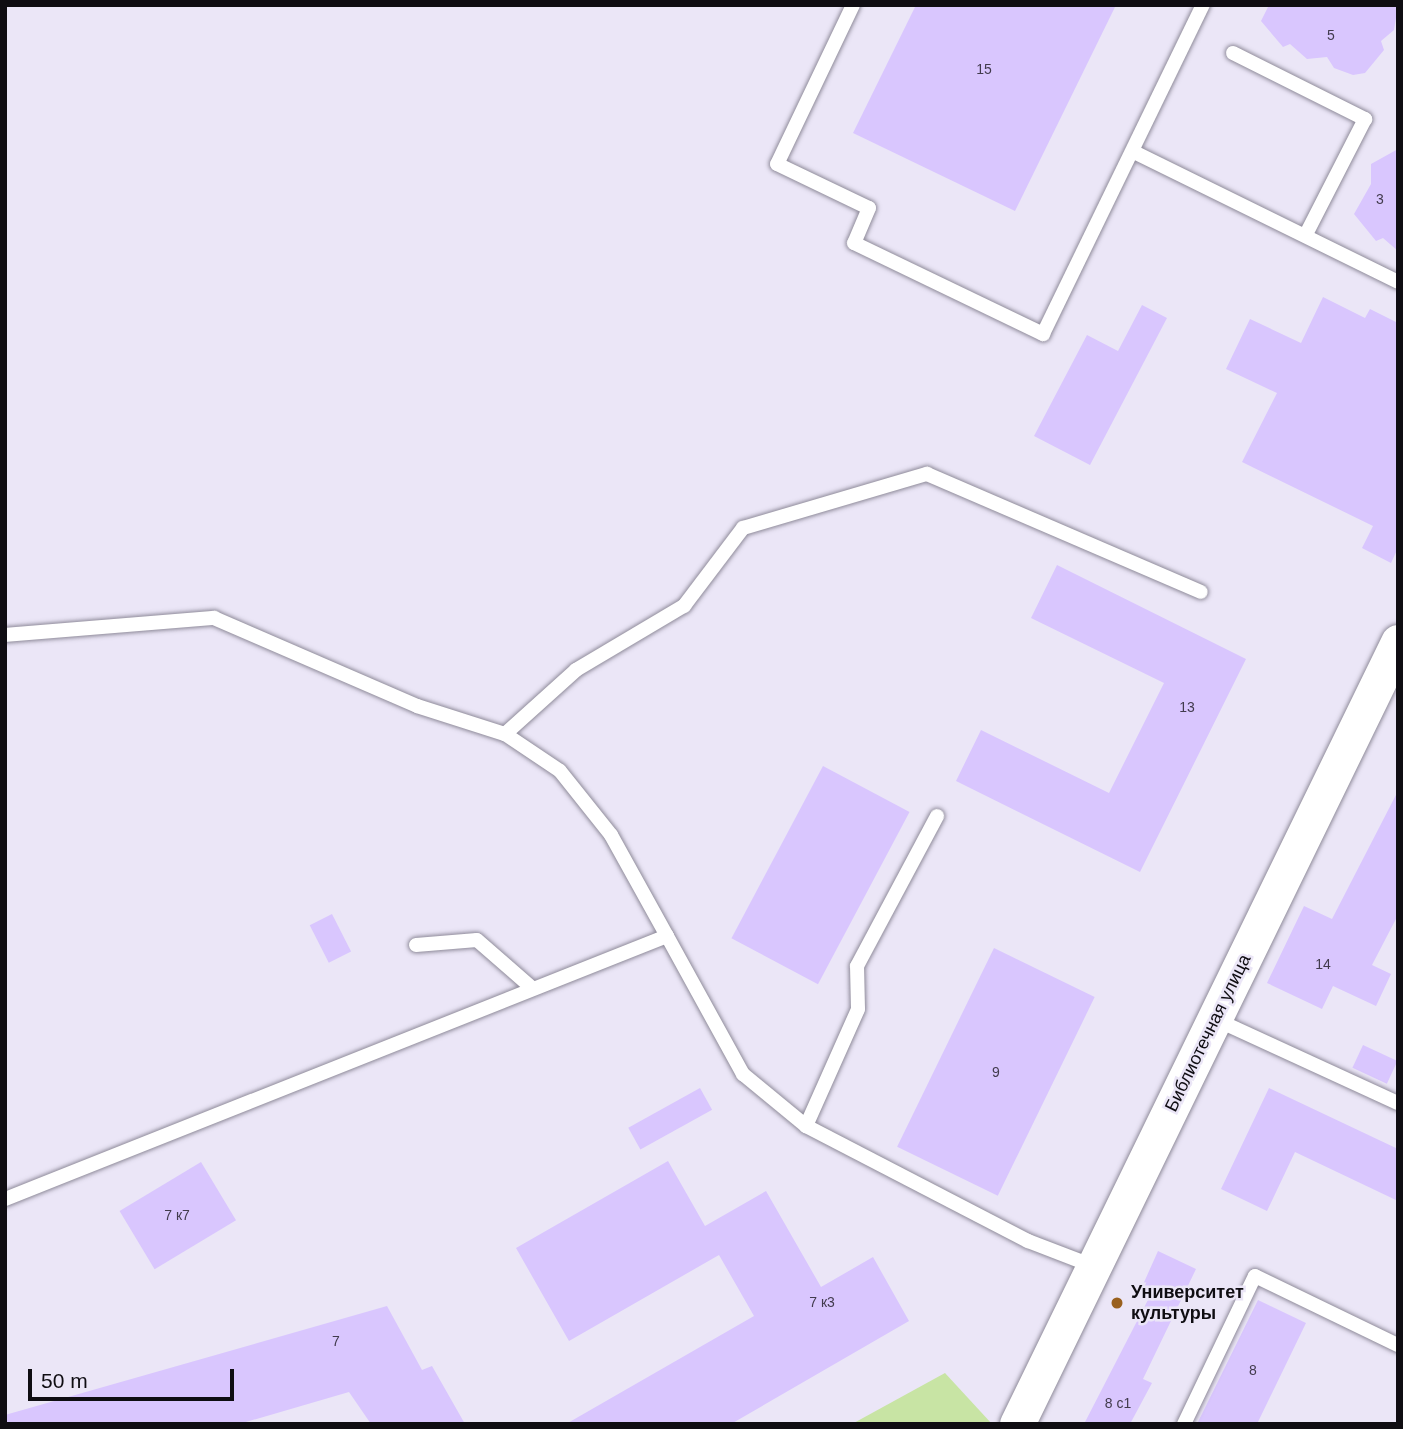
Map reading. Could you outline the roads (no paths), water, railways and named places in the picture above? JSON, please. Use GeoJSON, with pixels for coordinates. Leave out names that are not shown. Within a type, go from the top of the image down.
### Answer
{"type":"FeatureCollection","features":[{"type":"Feature","properties":{"kind":"street","name":"Библиотечная улица"},"geometry":{"type":"LineString","coordinates":[[1017,1424],[1398,642]]}},
{"type":"Feature","properties":{"kind":"lane"},"geometry":{"type":"LineString","coordinates":[[853,5],[777,164],[869,208],[854,243],[1043,334],[1134,152],[1203,5]]}},
{"type":"Feature","properties":{"kind":"lane"},"geometry":{"type":"LineString","coordinates":[[1233,53],[1365,119],[1305,236]]}},
{"type":"Feature","properties":{"kind":"lane"},"geometry":{"type":"LineString","coordinates":[[1134,152],[1398,282]]}},
{"type":"Feature","properties":{"kind":"lane"},"geometry":{"type":"LineString","coordinates":[[505,734],[576,670],[684,606],[743,528],[928,474],[1202,592]]}},
{"type":"Feature","properties":{"kind":"lane"},"geometry":{"type":"LineString","coordinates":[[5,635],[214,618],[417,706],[505,734],[560,771],[611,835],[743,1074],[806,1126],[1028,1241],[1094,1266]]}},
{"type":"Feature","properties":{"kind":"lane"},"geometry":{"type":"LineString","coordinates":[[806,1126],[858,1009],[857,966],[937,816]]}},
{"type":"Feature","properties":{"kind":"lane"},"geometry":{"type":"LineString","coordinates":[[5,1199],[667,936]]}},
{"type":"Feature","properties":{"kind":"lane"},"geometry":{"type":"LineString","coordinates":[[416,945],[477,940],[532,988]]}},
{"type":"Feature","properties":{"kind":"lane"},"geometry":{"type":"LineString","coordinates":[[1214,1018],[1398,1103]]}},
{"type":"Feature","properties":{"kind":"lane"},"geometry":{"type":"LineString","coordinates":[[1184,1424],[1255,1276],[1398,1345]]}},
{"type":"Feature","properties":{"kind":"place","name":"Университет культуры"},"geometry":{"type":"Point","coordinates":[1117,1303]}}]}
